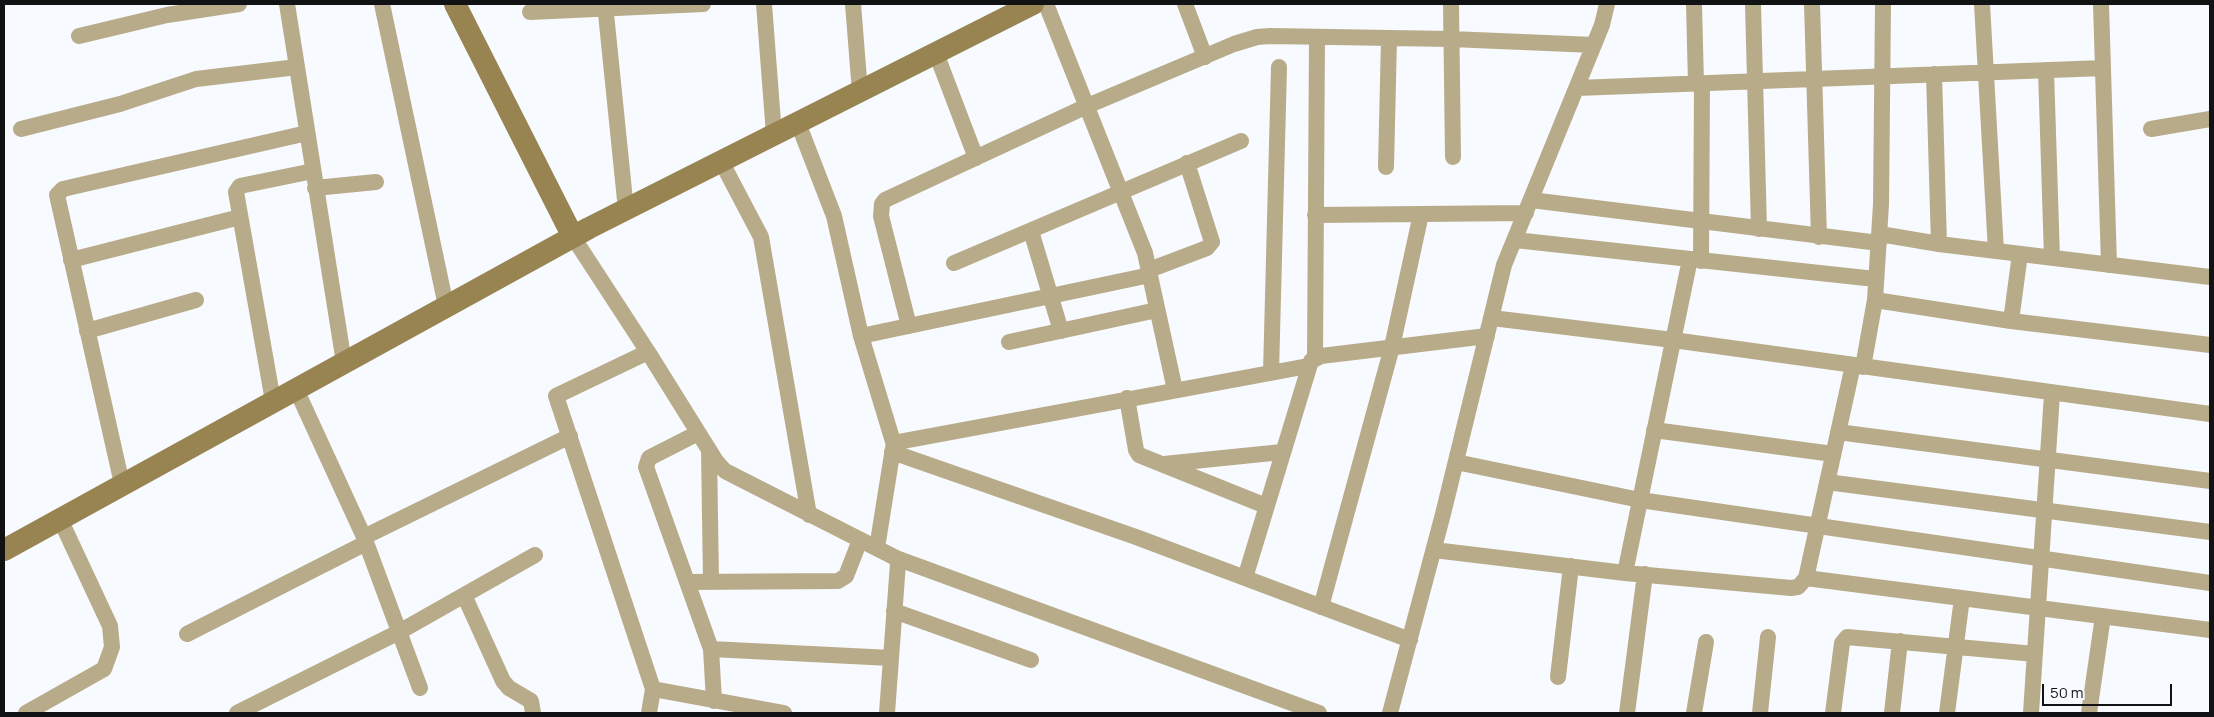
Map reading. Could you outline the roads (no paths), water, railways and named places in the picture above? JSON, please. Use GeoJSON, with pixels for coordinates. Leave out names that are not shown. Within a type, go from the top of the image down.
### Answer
{"type":"FeatureCollection","features":[{"type":"Feature","properties":{"kind":"main road"},"geometry":{"type":"LineString","coordinates":[[455,4],[573,237]]}},
{"type":"Feature","properties":{"kind":"main road"},"geometry":{"type":"LineString","coordinates":[[4,550],[573,237],[936,53],[997,12],[1033,4]]}},
{"type":"Feature","properties":{"kind":"street"},"geometry":{"type":"LineString","coordinates":[[79,36],[167,15],[239,4]]}},
{"type":"Feature","properties":{"kind":"street"},"geometry":{"type":"LineString","coordinates":[[287,4],[344,363]]}},
{"type":"Feature","properties":{"kind":"street"},"geometry":{"type":"LineString","coordinates":[[382,4],[446,306]]}},
{"type":"Feature","properties":{"kind":"street"},"geometry":{"type":"LineString","coordinates":[[530,12],[605,6],[702,4]]}},
{"type":"Feature","properties":{"kind":"street"},"geometry":{"type":"LineString","coordinates":[[764,4],[774,135]]}},
{"type":"Feature","properties":{"kind":"street"},"geometry":{"type":"LineString","coordinates":[[853,4],[860,92]]}},
{"type":"Feature","properties":{"kind":"street"},"geometry":{"type":"LineString","coordinates":[[1046,4],[1145,253],[1175,390]]}},
{"type":"Feature","properties":{"kind":"street"},"geometry":{"type":"LineString","coordinates":[[1185,4],[1205,57]]}},
{"type":"Feature","properties":{"kind":"street"},"geometry":{"type":"LineString","coordinates":[[1452,4],[1453,157]]}},
{"type":"Feature","properties":{"kind":"street"},"geometry":{"type":"LineString","coordinates":[[1390,713],[1434,550],[1504,266],[1594,45],[1607,4]]}},
{"type":"Feature","properties":{"kind":"street"},"geometry":{"type":"LineString","coordinates":[[1625,573],[1673,340],[1695,260],[1702,222],[1699,84],[1694,4]]}},
{"type":"Feature","properties":{"kind":"street"},"geometry":{"type":"LineString","coordinates":[[1753,4],[1758,229]]}},
{"type":"Feature","properties":{"kind":"street"},"geometry":{"type":"LineString","coordinates":[[1812,4],[1819,237]]}},
{"type":"Feature","properties":{"kind":"street"},"geometry":{"type":"LineString","coordinates":[[1434,550],[1625,573],[1791,588],[1798,587],[1806,578],[1838,432],[1875,300],[1875,279],[1880,238],[1883,4]]}},
{"type":"Feature","properties":{"kind":"street"},"geometry":{"type":"LineString","coordinates":[[1982,4],[1996,251]]}},
{"type":"Feature","properties":{"kind":"street"},"geometry":{"type":"LineString","coordinates":[[2101,4],[2109,265]]}},
{"type":"Feature","properties":{"kind":"street"},"geometry":{"type":"LineString","coordinates":[[605,6],[626,210]]}},
{"type":"Feature","properties":{"kind":"street"},"geometry":{"type":"LineString","coordinates":[[909,326],[881,216],[882,204],[885,200],[1087,106],[1205,57],[1257,37],[1451,39],[1594,45]]}},
{"type":"Feature","properties":{"kind":"street"},"geometry":{"type":"LineString","coordinates":[[1245,578],[1311,362],[1317,37]]}},
{"type":"Feature","properties":{"kind":"street"},"geometry":{"type":"LineString","coordinates":[[1386,167],[1389,38]]}},
{"type":"Feature","properties":{"kind":"street"},"geometry":{"type":"LineString","coordinates":[[936,53],[976,158]]}},
{"type":"Feature","properties":{"kind":"street"},"geometry":{"type":"LineString","coordinates":[[21,129],[120,104],[196,79],[297,67]]}},
{"type":"Feature","properties":{"kind":"street"},"geometry":{"type":"LineString","coordinates":[[1271,373],[1279,67]]}},
{"type":"Feature","properties":{"kind":"street"},"geometry":{"type":"LineString","coordinates":[[1577,88],[2103,68]]}},
{"type":"Feature","properties":{"kind":"street"},"geometry":{"type":"LineString","coordinates":[[2046,70],[2052,258]]}},
{"type":"Feature","properties":{"kind":"street"},"geometry":{"type":"LineString","coordinates":[[1934,74],[1939,244]]}},
{"type":"Feature","properties":{"kind":"street"},"geometry":{"type":"LineString","coordinates":[[2150,129],[2210,119]]}},
{"type":"Feature","properties":{"kind":"street"},"geometry":{"type":"LineString","coordinates":[[798,123],[834,216],[861,336],[893,448],[876,548]]}},
{"type":"Feature","properties":{"kind":"street"},"geometry":{"type":"LineString","coordinates":[[122,484],[57,200],[58,195],[63,189],[307,133]]}},
{"type":"Feature","properties":{"kind":"street"},"geometry":{"type":"LineString","coordinates":[[954,264],[1120,190],[1241,141]]}},
{"type":"Feature","properties":{"kind":"street"},"geometry":{"type":"LineString","coordinates":[[721,161],[761,237],[810,515]]}},
{"type":"Feature","properties":{"kind":"street"},"geometry":{"type":"LineString","coordinates":[[861,336],[1050,296],[1150,272],[1207,248],[1212,242],[1187,163]]}},
{"type":"Feature","properties":{"kind":"street"},"geometry":{"type":"LineString","coordinates":[[273,401],[236,192],[240,186],[313,171]]}},
{"type":"Feature","properties":{"kind":"street"},"geometry":{"type":"LineString","coordinates":[[315,188],[376,182]]}},
{"type":"Feature","properties":{"kind":"street"},"geometry":{"type":"LineString","coordinates":[[1315,215],[1421,214],[1529,206],[1702,222],[1819,237],[1880,238],[1939,244],[2210,277]]}},
{"type":"Feature","properties":{"kind":"street"},"geometry":{"type":"LineString","coordinates":[[1322,607],[1392,347],[1421,214]]}},
{"type":"Feature","properties":{"kind":"street"},"geometry":{"type":"LineString","coordinates":[[71,260],[240,217]]}},
{"type":"Feature","properties":{"kind":"street"},"geometry":{"type":"LineString","coordinates":[[1031,231],[1061,331]]}},
{"type":"Feature","properties":{"kind":"street"},"geometry":{"type":"LineString","coordinates":[[573,237],[709,450],[725,471],[735,478],[896,558],[1319,713]]}},
{"type":"Feature","properties":{"kind":"street"},"geometry":{"type":"LineString","coordinates":[[1515,240],[1875,279]]}},
{"type":"Feature","properties":{"kind":"street"},"geometry":{"type":"LineString","coordinates":[[2011,321],[2020,254]]}},
{"type":"Feature","properties":{"kind":"street"},"geometry":{"type":"LineString","coordinates":[[87,331],[196,300]]}},
{"type":"Feature","properties":{"kind":"street"},"geometry":{"type":"LineString","coordinates":[[1875,300],[2011,321],[2210,346]]}},
{"type":"Feature","properties":{"kind":"street"},"geometry":{"type":"LineString","coordinates":[[1009,342],[1158,310]]}},
{"type":"Feature","properties":{"kind":"street"},"geometry":{"type":"LineString","coordinates":[[1492,318],[1673,340],[2052,394],[2210,414]]}},
{"type":"Feature","properties":{"kind":"street"},"geometry":{"type":"LineString","coordinates":[[893,448],[903,440],[1271,373],[1311,362],[1392,347],[1487,336]]}},
{"type":"Feature","properties":{"kind":"street"},"geometry":{"type":"LineString","coordinates":[[648,352],[556,396],[653,689],[649,713]]}},
{"type":"Feature","properties":{"kind":"street"},"geometry":{"type":"LineString","coordinates":[[296,389],[365,540],[420,688]]}},
{"type":"Feature","properties":{"kind":"street"},"geometry":{"type":"LineString","coordinates":[[2031,713],[2042,558],[2046,459],[2052,394]]}},
{"type":"Feature","properties":{"kind":"street"},"geometry":{"type":"LineString","coordinates":[[1126,398],[1136,450],[1143,458],[1266,506]]}},
{"type":"Feature","properties":{"kind":"street"},"geometry":{"type":"LineString","coordinates":[[1654,430],[1833,454]]}},
{"type":"Feature","properties":{"kind":"street"},"geometry":{"type":"LineString","coordinates":[[698,432],[649,458],[646,462],[711,649],[714,701]]}},
{"type":"Feature","properties":{"kind":"street"},"geometry":{"type":"LineString","coordinates":[[1838,432],[2210,481]]}},
{"type":"Feature","properties":{"kind":"street"},"geometry":{"type":"LineString","coordinates":[[187,634],[365,540],[570,436]]}},
{"type":"Feature","properties":{"kind":"street"},"geometry":{"type":"LineString","coordinates":[[893,448],[1410,640]]}},
{"type":"Feature","properties":{"kind":"street"},"geometry":{"type":"LineString","coordinates":[[709,450],[711,582]]}},
{"type":"Feature","properties":{"kind":"street"},"geometry":{"type":"LineString","coordinates":[[1159,465],[1282,452]]}},
{"type":"Feature","properties":{"kind":"street"},"geometry":{"type":"LineString","coordinates":[[1456,462],[1640,500],[1817,527],[2210,582]]}},
{"type":"Feature","properties":{"kind":"street"},"geometry":{"type":"LineString","coordinates":[[1827,482],[2210,532]]}},
{"type":"Feature","properties":{"kind":"street"},"geometry":{"type":"LineString","coordinates":[[26,713],[104,669],[112,647],[110,626],[60,519]]}},
{"type":"Feature","properties":{"kind":"street"},"geometry":{"type":"LineString","coordinates":[[687,582],[838,581],[846,576],[860,540]]}},
{"type":"Feature","properties":{"kind":"street"},"geometry":{"type":"LineString","coordinates":[[237,713],[399,632],[535,555]]}},
{"type":"Feature","properties":{"kind":"street"},"geometry":{"type":"LineString","coordinates":[[887,713],[898,563],[896,558]]}},
{"type":"Feature","properties":{"kind":"street"},"geometry":{"type":"LineString","coordinates":[[1558,677],[1571,566]]}},
{"type":"Feature","properties":{"kind":"street"},"geometry":{"type":"LineString","coordinates":[[1627,713],[1645,574]]}},
{"type":"Feature","properties":{"kind":"street"},"geometry":{"type":"LineString","coordinates":[[1806,578],[2210,630]]}},
{"type":"Feature","properties":{"kind":"street"},"geometry":{"type":"LineString","coordinates":[[464,595],[503,681],[510,688],[532,700],[533,713]]}},
{"type":"Feature","properties":{"kind":"street"},"geometry":{"type":"LineString","coordinates":[[1947,713],[1962,598]]}},
{"type":"Feature","properties":{"kind":"street"},"geometry":{"type":"LineString","coordinates":[[894,611],[1031,660]]}},
{"type":"Feature","properties":{"kind":"street"},"geometry":{"type":"LineString","coordinates":[[2089,713],[2102,616]]}},
{"type":"Feature","properties":{"kind":"street"},"geometry":{"type":"LineString","coordinates":[[1833,713],[1844,640],[1851,636],[2035,654]]}},
{"type":"Feature","properties":{"kind":"street"},"geometry":{"type":"LineString","coordinates":[[1760,713],[1768,637]]}},
{"type":"Feature","properties":{"kind":"street"},"geometry":{"type":"LineString","coordinates":[[1892,713],[1900,640]]}},
{"type":"Feature","properties":{"kind":"street"},"geometry":{"type":"LineString","coordinates":[[1694,713],[1706,642]]}},
{"type":"Feature","properties":{"kind":"street"},"geometry":{"type":"LineString","coordinates":[[711,649],[891,658]]}},
{"type":"Feature","properties":{"kind":"street"},"geometry":{"type":"LineString","coordinates":[[653,689],[784,713]]}}]}
